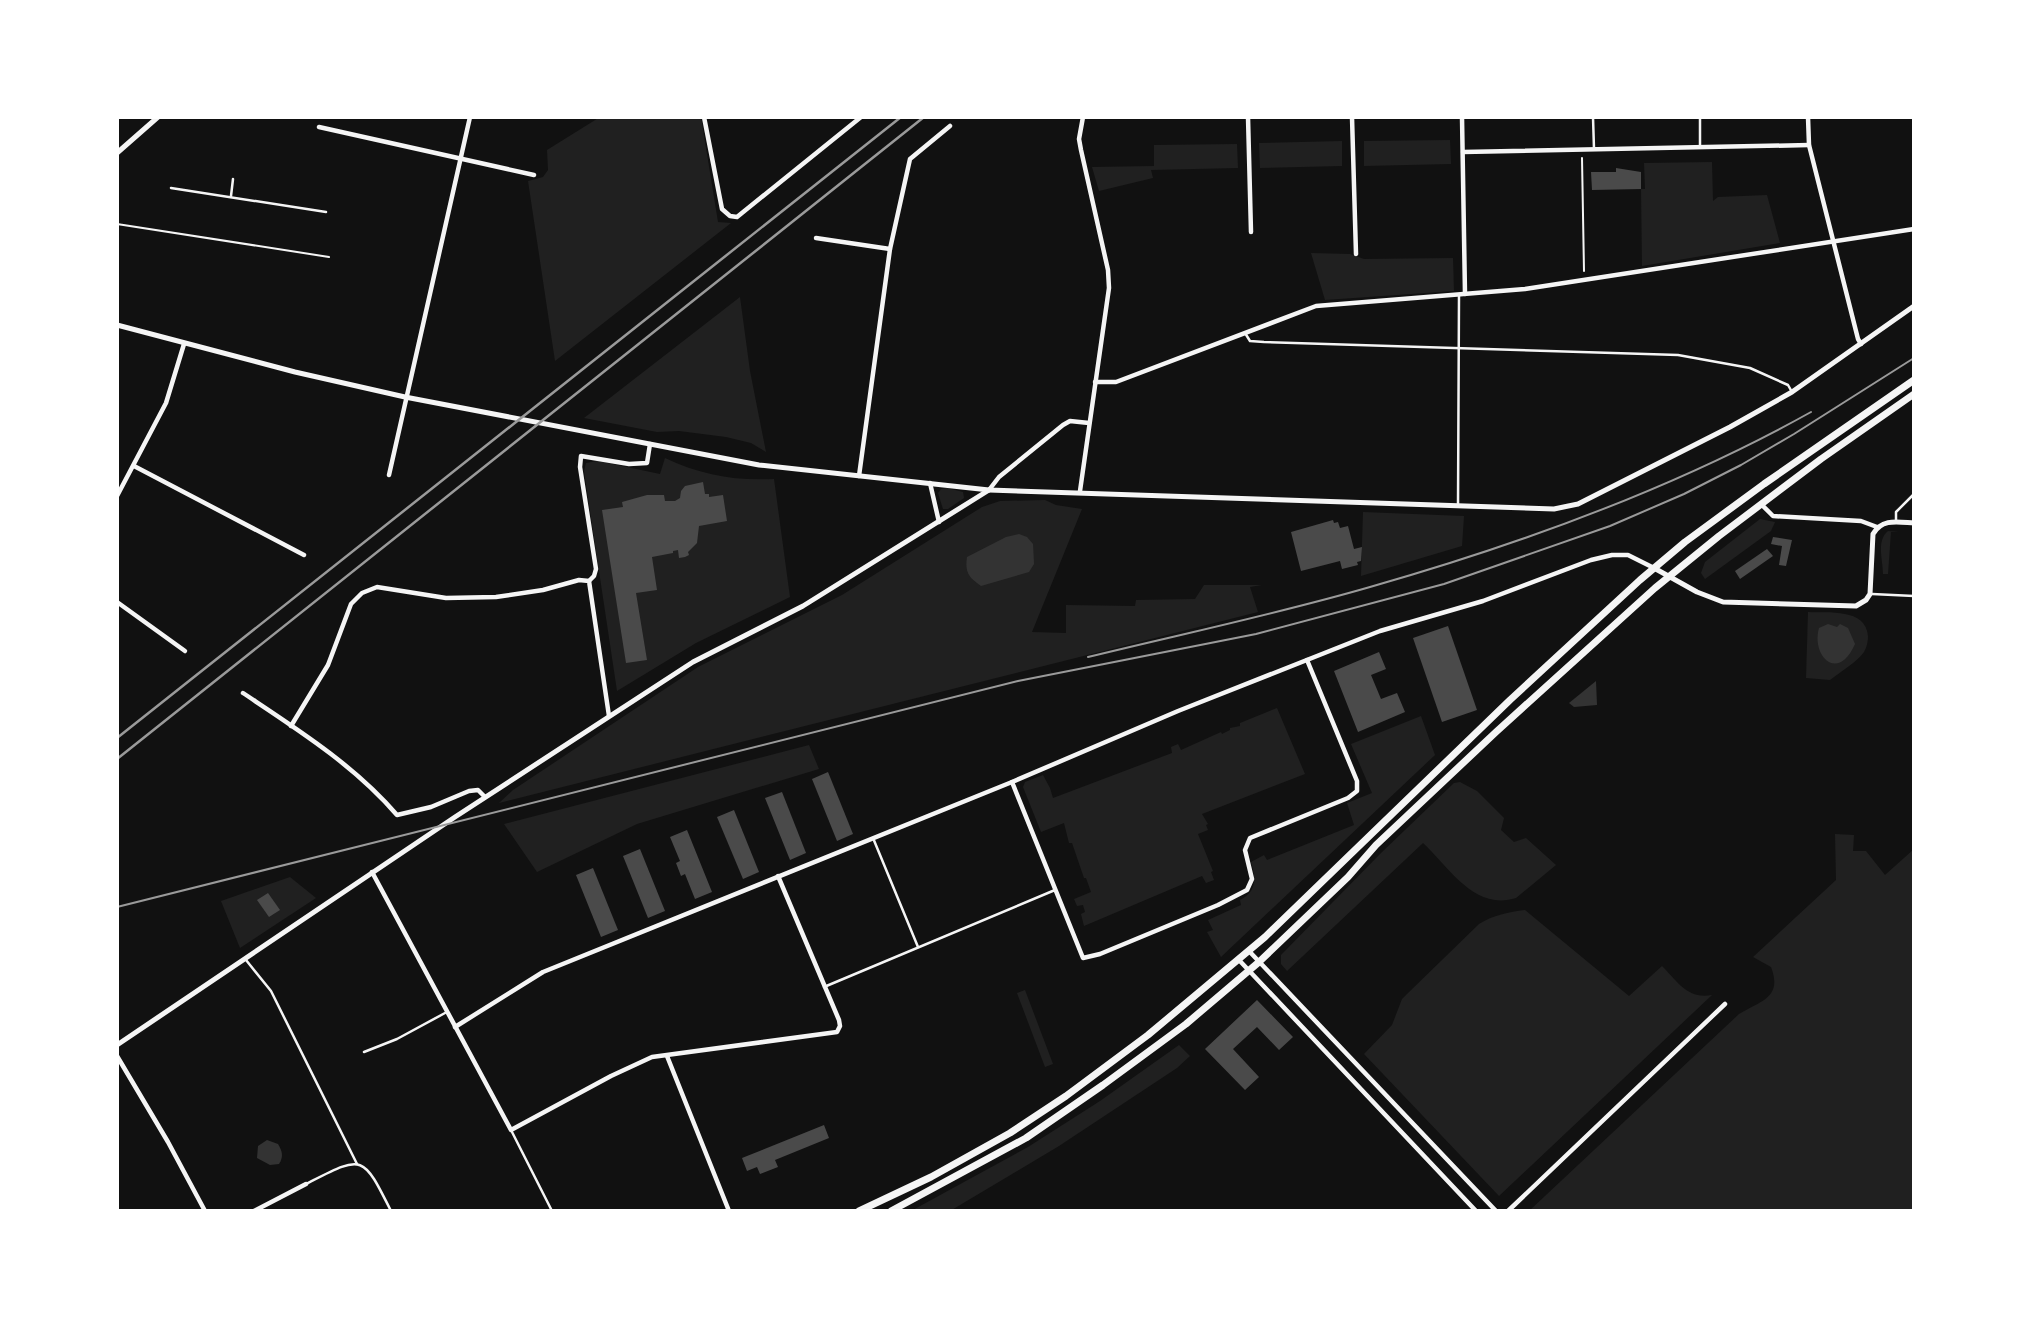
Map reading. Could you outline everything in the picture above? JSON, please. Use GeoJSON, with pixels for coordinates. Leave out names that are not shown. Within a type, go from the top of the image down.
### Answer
{"type":"FeatureCollection","features":[{"type":"Feature","properties":{"kind":"main road"},"geometry":{"type":"LineString","coordinates":[[859,1211],[963,1159],[1066,1096],[1148,1035],[1249,951],[1565,648],[1654,568],[1689,539],[1815,447],[1914,380]]}},
{"type":"Feature","properties":{"kind":"main road"},"geometry":{"type":"LineString","coordinates":[[891,1211],[981,1164],[1070,1109],[1186,1024],[1259,962],[1348,877],[1376,845],[1496,732],[1670,577],[1764,507],[1821,459],[1914,394]]}},
{"type":"Feature","properties":{"kind":"street"},"geometry":{"type":"LineString","coordinates":[[117,153],[158,117]]}},
{"type":"Feature","properties":{"kind":"street"},"geometry":{"type":"LineString","coordinates":[[389,475],[470,117]]}},
{"type":"Feature","properties":{"kind":"street"},"geometry":{"type":"LineString","coordinates":[[704,117],[722,209],[730,216],[737,217],[861,117]]}},
{"type":"Feature","properties":{"kind":"street"},"geometry":{"type":"LineString","coordinates":[[1080,491],[1109,288],[1108,270],[1081,150],[1083,117]]}},
{"type":"Feature","properties":{"kind":"street"},"geometry":{"type":"LineString","coordinates":[[1248,117],[1251,232]]}},
{"type":"Feature","properties":{"kind":"street"},"geometry":{"type":"LineString","coordinates":[[1352,117],[1356,254]]}},
{"type":"Feature","properties":{"kind":"street"},"geometry":{"type":"LineString","coordinates":[[1462,117],[1465,295]]}},
{"type":"Feature","properties":{"kind":"street"},"geometry":{"type":"LineString","coordinates":[[1808,117],[1809,145],[1858,339],[1862,345]]}},
{"type":"Feature","properties":{"kind":"street"},"geometry":{"type":"LineString","coordinates":[[859,477],[890,249],[910,159],[950,126]]}},
{"type":"Feature","properties":{"kind":"street"},"geometry":{"type":"LineString","coordinates":[[319,127],[534,175]]}},
{"type":"Feature","properties":{"kind":"street"},"geometry":{"type":"LineString","coordinates":[[1463,152],[1809,145]]}},
{"type":"Feature","properties":{"kind":"street"},"geometry":{"type":"LineString","coordinates":[[1095,382],[1116,382],[1316,306],[1465,295],[1585,281],[1914,229]]}},
{"type":"Feature","properties":{"kind":"street"},"geometry":{"type":"LineString","coordinates":[[816,238],[890,249]]}},
{"type":"Feature","properties":{"kind":"street"},"geometry":{"type":"LineString","coordinates":[[117,325],[184,344],[405,397],[759,465],[989,490],[1554,509],[1578,504],[1730,428],[1862,345],[1914,306]]}},
{"type":"Feature","properties":{"kind":"street"},"geometry":{"type":"LineString","coordinates":[[117,496],[166,403],[184,344]]}},
{"type":"Feature","properties":{"kind":"street"},"geometry":{"type":"LineString","coordinates":[[117,1045],[244,957],[608,716],[701,657],[803,606],[939,522],[989,490],[999,477],[1063,425],[1070,421],[1089,423]]}},
{"type":"Feature","properties":{"kind":"street"},"geometry":{"type":"LineString","coordinates":[[589,581],[596,569],[580,467],[581,456],[628,464],[647,463],[650,444]]}},
{"type":"Feature","properties":{"kind":"street"},"geometry":{"type":"LineString","coordinates":[[134,466],[303,555]]}},
{"type":"Feature","properties":{"kind":"street"},"geometry":{"type":"LineString","coordinates":[[930,483],[939,522]]}},
{"type":"Feature","properties":{"kind":"street"},"geometry":{"type":"LineString","coordinates":[[1764,507],[1773,516],[1781,518],[1861,521],[1877,527]]}},
{"type":"Feature","properties":{"kind":"street"},"geometry":{"type":"LineString","coordinates":[[455,1027],[542,972],[1380,631],[1483,601],[1591,560],[1620,554],[1636,558],[1708,598],[1732,603],[1849,607],[1862,604],[1870,594],[1874,534],[1877,527],[1882,523],[1914,523]]}},
{"type":"Feature","properties":{"kind":"street"},"geometry":{"type":"LineString","coordinates":[[291,726],[328,665],[351,604],[362,593],[377,587],[446,598],[475,598],[517,595],[579,580],[589,581]]}},
{"type":"Feature","properties":{"kind":"street"},"geometry":{"type":"LineString","coordinates":[[589,581],[608,716]]}},
{"type":"Feature","properties":{"kind":"street"},"geometry":{"type":"LineString","coordinates":[[117,602],[185,651]]}},
{"type":"Feature","properties":{"kind":"street"},"geometry":{"type":"LineString","coordinates":[[1012,782],[1083,958],[1100,954],[1247,890],[1252,879],[1245,850],[1251,838],[1349,798],[1357,791],[1357,781],[1307,660]]}},
{"type":"Feature","properties":{"kind":"street"},"geometry":{"type":"LineString","coordinates":[[243,693],[377,790],[397,815],[431,807],[468,791],[478,790],[485,797]]}},
{"type":"Feature","properties":{"kind":"street"},"geometry":{"type":"LineString","coordinates":[[372,872],[511,1130],[652,1057],[837,1032],[839,1020],[778,876]]}},
{"type":"Feature","properties":{"kind":"street"},"geometry":{"type":"LineString","coordinates":[[1249,951],[1496,1211]]}},
{"type":"Feature","properties":{"kind":"street"},"geometry":{"type":"LineString","coordinates":[[1239,960],[1476,1211]]}},
{"type":"Feature","properties":{"kind":"street"},"geometry":{"type":"LineString","coordinates":[[1508,1211],[1725,1004]]}},
{"type":"Feature","properties":{"kind":"street"},"geometry":{"type":"LineString","coordinates":[[117,1056],[205,1211]]}},
{"type":"Feature","properties":{"kind":"street"},"geometry":{"type":"LineString","coordinates":[[667,1056],[729,1211]]}},
{"type":"Feature","properties":{"kind":"street"},"geometry":{"type":"LineString","coordinates":[[254,1211],[306,1184]]}},
{"type":"Feature","properties":{"kind":"lane"},"geometry":{"type":"LineString","coordinates":[[1593,117],[1594,150]]}},
{"type":"Feature","properties":{"kind":"lane"},"geometry":{"type":"LineString","coordinates":[[1700,117],[1700,147]]}},
{"type":"Feature","properties":{"kind":"lane"},"geometry":{"type":"LineString","coordinates":[[230,198],[233,179]]}},
{"type":"Feature","properties":{"kind":"lane"},"geometry":{"type":"LineString","coordinates":[[171,188],[326,212]]}},
{"type":"Feature","properties":{"kind":"lane"},"geometry":{"type":"LineString","coordinates":[[1458,506],[1459,295]]}},
{"type":"Feature","properties":{"kind":"lane"},"geometry":{"type":"LineString","coordinates":[[1245,333],[1250,341],[1678,355],[1750,368],[1788,385],[1792,391]]}},
{"type":"Feature","properties":{"kind":"lane"},"geometry":{"type":"LineString","coordinates":[[1896,522],[1896,512],[1914,494]]}},
{"type":"Feature","properties":{"kind":"lane"},"geometry":{"type":"LineString","coordinates":[[1870,594],[1914,596]]}},
{"type":"Feature","properties":{"kind":"lane"},"geometry":{"type":"LineString","coordinates":[[873,838],[918,947]]}},
{"type":"Feature","properties":{"kind":"lane"},"geometry":{"type":"LineString","coordinates":[[824,987],[1055,890]]}},
{"type":"Feature","properties":{"kind":"lane"},"geometry":{"type":"LineString","coordinates":[[244,957],[271,991],[357,1164],[372,1173],[391,1211]]}},
{"type":"Feature","properties":{"kind":"lane"},"geometry":{"type":"LineString","coordinates":[[364,1052],[397,1039],[446,1012]]}},
{"type":"Feature","properties":{"kind":"lane"},"geometry":{"type":"LineString","coordinates":[[511,1130],[552,1211]]}},
{"type":"Feature","properties":{"kind":"lane"},"geometry":{"type":"LineString","coordinates":[[306,1184],[343,1165],[357,1164]]}},
{"type":"Feature","properties":{"kind":"path"},"geometry":{"type":"LineString","coordinates":[[1581,150],[1585,281]]}},
{"type":"Feature","properties":{"kind":"path"},"geometry":{"type":"LineString","coordinates":[[117,224],[329,257]]}},
{"type":"Feature","properties":{"kind":"shaded area"},"geometry":{"type":"Polygon","coordinates":[[[600,117],[701,117],[718,222],[731,223],[555,361],[528,181],[543,177],[548,170],[547,150],[600,117]]]}},
{"type":"Feature","properties":{"kind":"shaded area"},"geometry":{"type":"Polygon","coordinates":[[[1450,140],[1451,164],[1364,166],[1364,141],[1450,140]]]}},
{"type":"Feature","properties":{"kind":"shaded area"},"geometry":{"type":"Polygon","coordinates":[[[1342,141],[1342,166],[1260,168],[1259,143],[1342,141]]]}},
{"type":"Feature","properties":{"kind":"shaded area"},"geometry":{"type":"Polygon","coordinates":[[[1237,144],[1238,168],[1151,170],[1153,178],[1099,191],[1092,167],[1154,166],[1154,145],[1237,144]]]}},
{"type":"Feature","properties":{"kind":"shaded area"},"geometry":{"type":"Polygon","coordinates":[[[1712,162],[1713,201],[1718,197],[1767,195],[1780,243],[1642,266],[1641,189],[1645,189],[1644,163],[1712,162]]]}},
{"type":"Feature","properties":{"kind":"shaded area"},"geometry":{"type":"Polygon","coordinates":[[[1311,253],[1350,254],[1364,259],[1453,258],[1454,291],[1325,300],[1311,253]]]}},
{"type":"Feature","properties":{"kind":"shaded area"},"geometry":{"type":"Polygon","coordinates":[[[740,297],[750,371],[766,452],[751,443],[726,437],[679,431],[657,432],[584,418],[740,297]]]}},
{"type":"Feature","properties":{"kind":"shaded area"},"geometry":{"type":"Polygon","coordinates":[[[665,458],[718,476],[774,479],[790,597],[696,643],[617,691],[584,471],[586,463],[598,461],[660,474],[665,458]]]}},
{"type":"Feature","properties":{"kind":"shaded area"},"geometry":{"type":"Polygon","coordinates":[[[947,488],[963,492],[964,498],[948,509],[943,509],[938,493],[947,488]]]}},
{"type":"Feature","properties":{"kind":"shaded area"},"geometry":{"type":"Polygon","coordinates":[[[1045,500],[1056,505],[1082,509],[1032,632],[1066,633],[1066,605],[1135,606],[1136,600],[1195,599],[1204,585],[1262,585],[1250,587],[1258,612],[499,803],[513,790],[698,667],[842,595],[982,507],[1000,501],[1045,500]]]}},
{"type":"Feature","properties":{"kind":"shaded area"},"geometry":{"type":"Polygon","coordinates":[[[1363,512],[1464,516],[1462,546],[1361,576],[1363,512]]]}},
{"type":"Feature","properties":{"kind":"shaded area"},"geometry":{"type":"Polygon","coordinates":[[[1760,519],[1775,522],[1771,531],[1705,579],[1701,573],[1705,562],[1760,519]]]}},
{"type":"Feature","properties":{"kind":"shaded area"},"geometry":{"type":"Polygon","coordinates":[[[1888,531],[1899,532],[1891,532],[1888,574],[1883,574],[1881,545],[1888,531]]]}},
{"type":"Feature","properties":{"kind":"shaded area"},"geometry":{"type":"Polygon","coordinates":[[[1019,534],[1027,537],[1033,544],[1034,564],[1029,572],[981,586],[973,580],[968,574],[967,557],[1006,537],[1019,534]]]}},
{"type":"Feature","properties":{"kind":"shaded area"},"geometry":{"type":"Polygon","coordinates":[[[1808,612],[1853,616],[1866,627],[1868,638],[1864,652],[1830,680],[1806,678],[1808,612]]]}},
{"type":"Feature","properties":{"kind":"shaded area"},"geometry":{"type":"Polygon","coordinates":[[[1828,624],[1837,627],[1840,624],[1848,628],[1855,644],[1841,662],[1828,661],[1819,648],[1819,628],[1828,624]]]}},
{"type":"Feature","properties":{"kind":"shaded area"},"geometry":{"type":"Polygon","coordinates":[[[1596,681],[1597,705],[1574,707],[1569,703],[1596,681]]]}},
{"type":"Feature","properties":{"kind":"shaded area"},"geometry":{"type":"Polygon","coordinates":[[[1277,708],[1305,774],[1202,814],[1208,824],[1208,830],[1198,834],[1214,880],[1206,883],[1202,876],[1084,926],[1081,914],[1085,912],[1083,905],[1077,906],[1074,899],[1091,892],[1072,843],[1069,843],[1064,823],[1041,832],[1023,787],[1025,782],[1043,775],[1053,798],[1172,753],[1171,747],[1178,744],[1181,750],[1221,732],[1222,734],[1230,728],[1240,726],[1240,723],[1277,708]]]}},
{"type":"Feature","properties":{"kind":"shaded area"},"geometry":{"type":"Polygon","coordinates":[[[1421,716],[1435,755],[1221,957],[1207,932],[1213,930],[1208,920],[1241,905],[1240,900],[1250,893],[1254,884],[1251,862],[1264,855],[1267,860],[1354,825],[1347,803],[1372,793],[1351,744],[1421,716]]]}},
{"type":"Feature","properties":{"kind":"shaded area"},"geometry":{"type":"Polygon","coordinates":[[[809,745],[819,769],[637,824],[537,872],[504,824],[809,745]]]}},
{"type":"Feature","properties":{"kind":"shaded area"},"geometry":{"type":"Polygon","coordinates":[[[1460,782],[1477,791],[1504,818],[1501,830],[1514,842],[1526,838],[1556,865],[1516,898],[1488,898],[1464,885],[1423,843],[1287,971],[1281,964],[1281,955],[1381,853],[1454,783],[1460,782]]]}},
{"type":"Feature","properties":{"kind":"shaded area"},"geometry":{"type":"Polygon","coordinates":[[[1835,834],[1854,835],[1853,851],[1866,851],[1885,875],[1914,849],[1914,1211],[1529,1211],[1739,1014],[1762,1002],[1772,992],[1774,977],[1771,967],[1753,957],[1836,880],[1835,834]]]}},
{"type":"Feature","properties":{"kind":"shaded area"},"geometry":{"type":"Polygon","coordinates":[[[290,877],[316,898],[240,948],[221,901],[290,877]]]}},
{"type":"Feature","properties":{"kind":"shaded area"},"geometry":{"type":"Polygon","coordinates":[[[1525,910],[1629,996],[1662,966],[1690,992],[1696,995],[1712,995],[1499,1196],[1364,1054],[1392,1025],[1402,999],[1479,924],[1501,914],[1525,910]]]}},
{"type":"Feature","properties":{"kind":"shaded area"},"geometry":{"type":"Polygon","coordinates":[[[1025,990],[1053,1064],[1045,1067],[1017,993],[1025,990]]]}},
{"type":"Feature","properties":{"kind":"shaded area"},"geometry":{"type":"Polygon","coordinates":[[[1179,1045],[1190,1056],[1177,1068],[1059,1146],[950,1211],[911,1211],[1028,1147],[1100,1101],[1179,1045]]]}},
{"type":"Feature","properties":{"kind":"shaded area"},"geometry":{"type":"Polygon","coordinates":[[[267,1140],[278,1144],[282,1156],[279,1164],[270,1165],[257,1158],[258,1146],[267,1140]]]}},
{"type":"Feature","properties":{"kind":"building"},"geometry":{"type":"Polygon","coordinates":[[[1616,168],[1641,172],[1641,189],[1592,190],[1591,172],[1616,172],[1616,168]]]}},
{"type":"Feature","properties":{"kind":"building"},"geometry":{"type":"Polygon","coordinates":[[[703,482],[705,494],[709,494],[709,497],[723,495],[727,521],[699,526],[697,543],[685,557],[679,558],[678,550],[652,557],[657,590],[636,593],[647,660],[626,663],[602,510],[623,507],[622,502],[647,495],[664,495],[665,501],[675,501],[680,498],[685,486],[703,482]]]}},
{"type":"Feature","properties":{"kind":"building"},"geometry":{"type":"Polygon","coordinates":[[[1333,520],[1334,523],[1338,522],[1340,528],[1348,526],[1354,549],[1362,547],[1361,561],[1357,562],[1358,565],[1342,569],[1340,561],[1301,571],[1291,532],[1333,520]]]}},
{"type":"Feature","properties":{"kind":"building"},"geometry":{"type":"Polygon","coordinates":[[[1773,537],[1792,540],[1786,566],[1779,565],[1782,546],[1771,544],[1773,537]]]}},
{"type":"Feature","properties":{"kind":"building"},"geometry":{"type":"Polygon","coordinates":[[[1767,549],[1773,556],[1740,579],[1735,571],[1767,549]]]}},
{"type":"Feature","properties":{"kind":"building"},"geometry":{"type":"Polygon","coordinates":[[[1448,626],[1477,710],[1442,722],[1413,638],[1448,626]]]}},
{"type":"Feature","properties":{"kind":"building"},"geometry":{"type":"Polygon","coordinates":[[[1379,652],[1386,669],[1371,675],[1381,699],[1397,693],[1405,712],[1358,732],[1334,671],[1379,652]]]}},
{"type":"Feature","properties":{"kind":"building"},"geometry":{"type":"Polygon","coordinates":[[[828,772],[853,834],[837,841],[812,779],[828,772]]]}},
{"type":"Feature","properties":{"kind":"building"},"geometry":{"type":"Polygon","coordinates":[[[782,792],[806,853],[790,860],[765,798],[782,792]]]}},
{"type":"Feature","properties":{"kind":"building"},"geometry":{"type":"Polygon","coordinates":[[[734,810],[759,872],[743,879],[717,817],[734,810]]]}},
{"type":"Feature","properties":{"kind":"building"},"geometry":{"type":"Polygon","coordinates":[[[687,830],[712,892],[695,899],[685,874],[681,876],[676,863],[680,861],[670,837],[687,830]]]}},
{"type":"Feature","properties":{"kind":"building"},"geometry":{"type":"Polygon","coordinates":[[[640,849],[665,911],[648,918],[623,856],[640,849]]]}},
{"type":"Feature","properties":{"kind":"building"},"geometry":{"type":"Polygon","coordinates":[[[593,868],[618,930],[601,937],[576,875],[593,868]]]}},
{"type":"Feature","properties":{"kind":"building"},"geometry":{"type":"Polygon","coordinates":[[[268,893],[280,910],[269,917],[257,900],[268,893]]]}},
{"type":"Feature","properties":{"kind":"building"},"geometry":{"type":"Polygon","coordinates":[[[1257,1000],[1293,1037],[1279,1050],[1257,1027],[1233,1049],[1259,1077],[1245,1090],[1205,1049],[1257,1000]]]}},
{"type":"Feature","properties":{"kind":"building"},"geometry":{"type":"Polygon","coordinates":[[[824,1125],[829,1138],[775,1160],[778,1167],[760,1174],[757,1167],[747,1171],[742,1158],[824,1125]]]}},
{"type":"Feature","properties":{"kind":"tram line"},"geometry":{"type":"LineString","coordinates":[[117,907],[1018,681],[1256,634],[1444,584],[1610,526],[1684,494],[1794,434],[1914,358]]}},
{"type":"Feature","properties":{"kind":"tram line"},"geometry":{"type":"LineString","coordinates":[[1088,657],[1335,597],[1540,533],[1705,466],[1811,412]]}},
{"type":"Feature","properties":{"kind":"railway"},"geometry":{"type":"LineString","coordinates":[[117,738],[901,117]]}},
{"type":"Feature","properties":{"kind":"railway"},"geometry":{"type":"LineString","coordinates":[[117,759],[924,117]]}}]}
